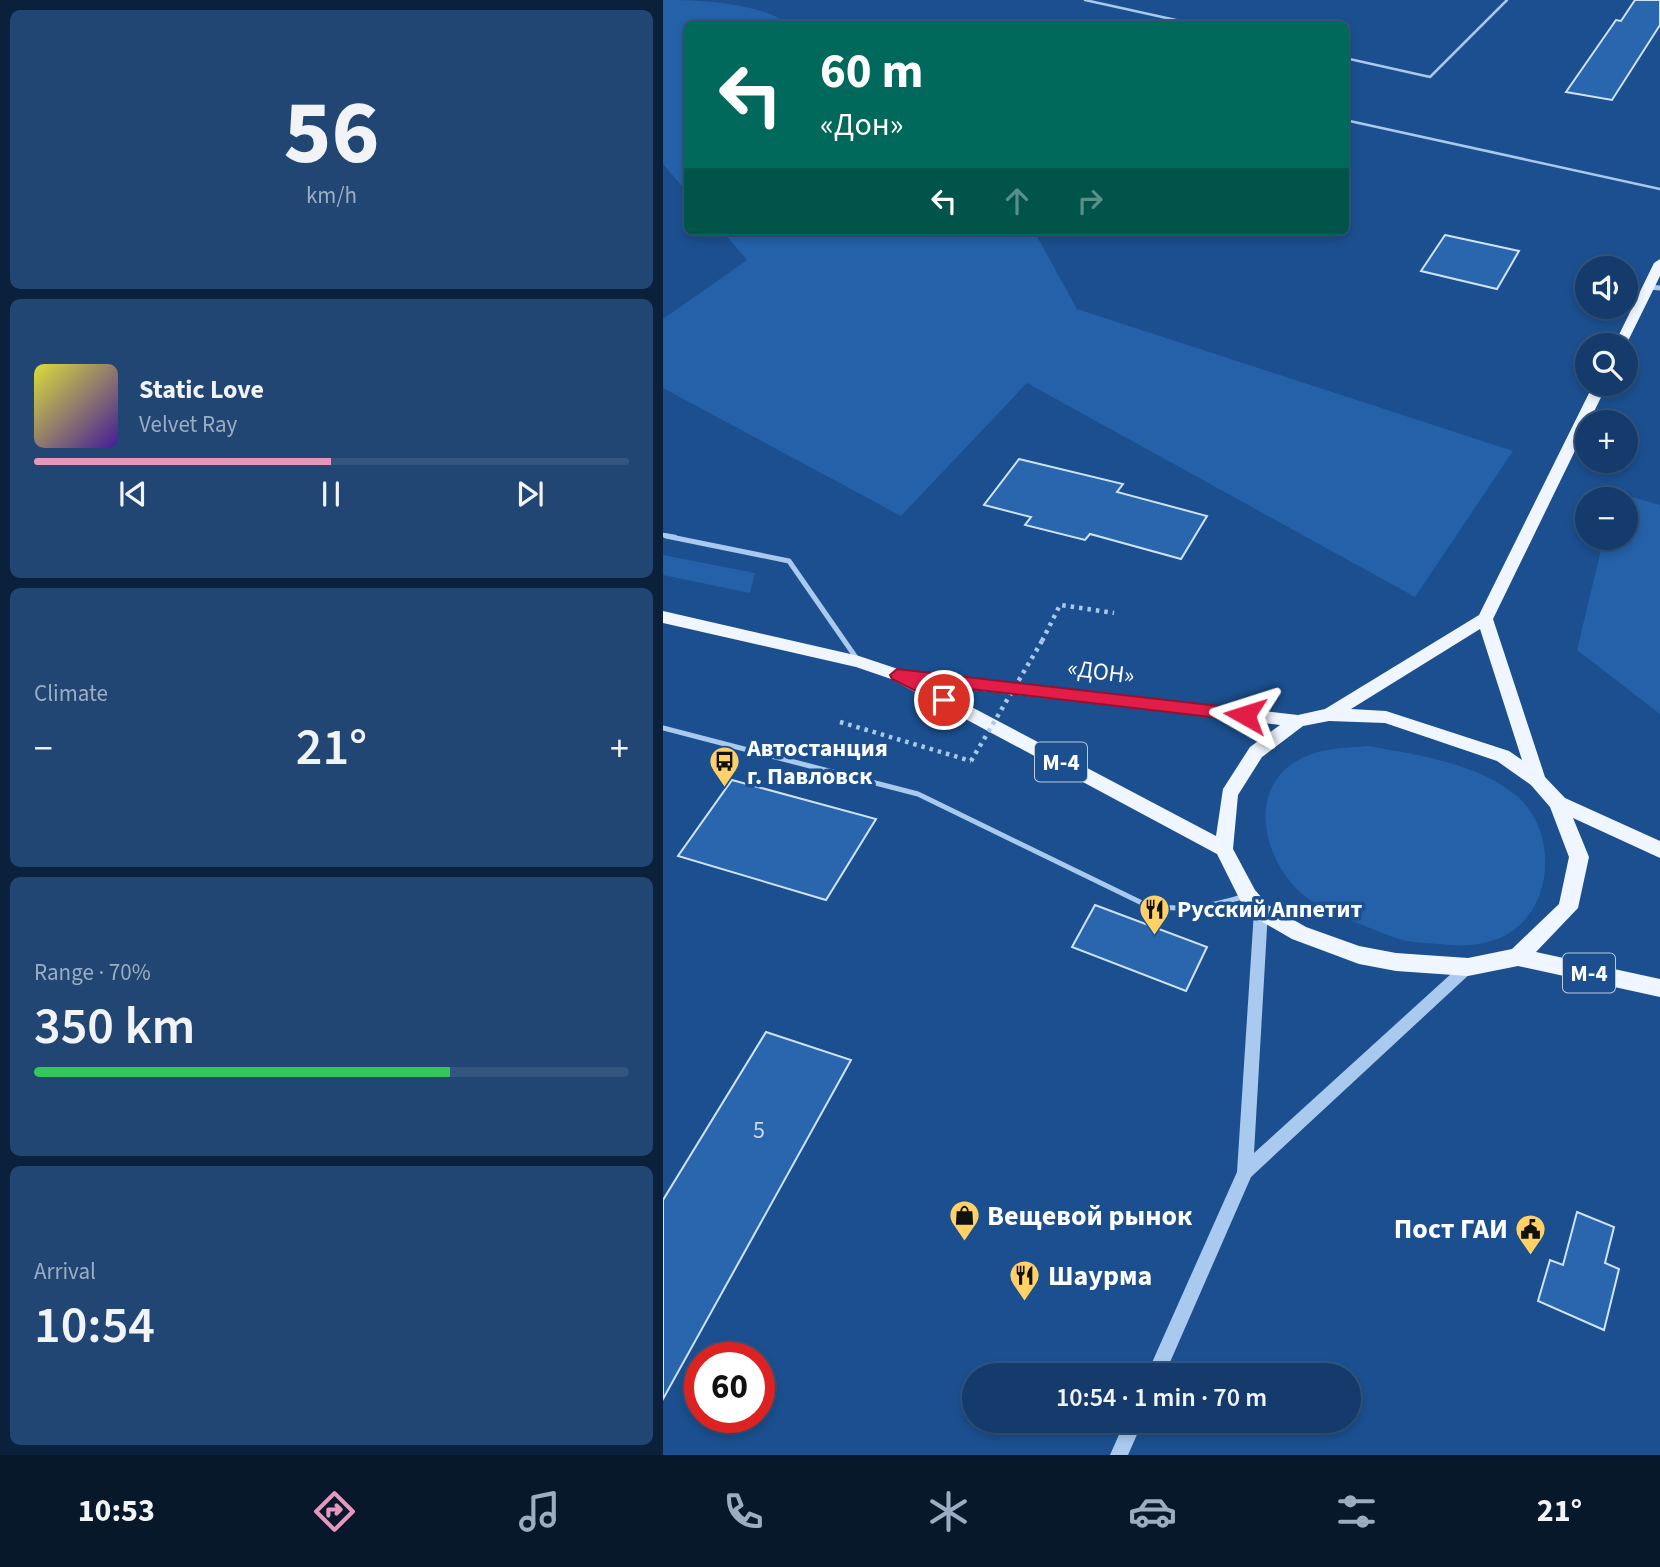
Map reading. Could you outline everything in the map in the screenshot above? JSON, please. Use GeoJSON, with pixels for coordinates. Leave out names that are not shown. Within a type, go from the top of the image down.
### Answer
{"type":"FeatureCollection","features":[{"type":"Feature","properties":{"kind":"main road"},"geometry":{"type":"LineString","coordinates":[[1627,333],[1654,288],[1660,263]]}},
{"type":"Feature","properties":{"kind":"main road"},"geometry":{"type":"LineString","coordinates":[[1329,715],[1485,619],[1595,396]]}},
{"type":"Feature","properties":{"kind":"main road","name":"«ДОН»"},"geometry":{"type":"LineString","coordinates":[[663,617],[859,662],[897,675],[1224,849],[1229,794],[1256,752],[1298,721]]}},
{"type":"Feature","properties":{"kind":"main road"},"geometry":{"type":"LineString","coordinates":[[1485,619],[1537,780]]}},
{"type":"Feature","properties":{"kind":"main road","name":"«ДОН»"},"geometry":{"type":"LineString","coordinates":[[897,675],[1298,721],[1329,715],[1386,718],[1503,756],[1537,780],[1558,803],[1579,856],[1568,908],[1518,957]]}},
{"type":"Feature","properties":{"kind":"main road","name":"«ДОН»"},"geometry":{"type":"LineString","coordinates":[[1558,803],[1660,850]]}},
{"type":"Feature","properties":{"kind":"main road","name":"М-4"},"geometry":{"type":"LineString","coordinates":[[1224,849],[1247,895],[1261,911],[1299,933],[1359,955],[1396,962],[1468,967],[1518,957],[1660,988]]}},
{"type":"Feature","properties":{"kind":"street"},"geometry":{"type":"LineString","coordinates":[[1161,1363],[1245,1172],[1261,911]]}},
{"type":"Feature","properties":{"kind":"street"},"geometry":{"type":"LineString","coordinates":[[1245,1172],[1468,967]]}},
{"type":"Feature","properties":{"kind":"street"},"geometry":{"type":"LineString","coordinates":[[1119,1455],[1129,1433]]}},
{"type":"Feature","properties":{"kind":"lane"},"geometry":{"type":"LineString","coordinates":[[1085,0],[1180,21]]}},
{"type":"Feature","properties":{"kind":"lane"},"geometry":{"type":"LineString","coordinates":[[1349,59],[1430,77],[1508,0]]}},
{"type":"Feature","properties":{"kind":"lane"},"geometry":{"type":"LineString","coordinates":[[1349,121],[1660,189]]}},
{"type":"Feature","properties":{"kind":"lane"},"geometry":{"type":"LineString","coordinates":[[663,535],[789,561],[859,662]]}},
{"type":"Feature","properties":{"kind":"lane"},"geometry":{"type":"LineString","coordinates":[[663,728],[918,794],[1142,903],[1169,911],[1203,909],[1247,895]]}},
{"type":"Feature","properties":{"kind":"path"},"geometry":{"type":"LineString","coordinates":[[840,722],[971,761],[1042,641],[1060,605],[1114,613]]}},
{"type":"Feature","properties":{"kind":"shaded area"},"geometry":{"type":"Polygon","coordinates":[[[663,0],[728,4],[761,11],[783,21],[684,21],[684,188],[663,164],[663,0]]]}},
{"type":"Feature","properties":{"kind":"shaded area"},"geometry":{"type":"Polygon","coordinates":[[[725,235],[1036,235],[1077,309],[1513,451],[1415,597],[1027,383],[901,516],[663,388],[663,319],[747,260],[725,235]]]}},
{"type":"Feature","properties":{"kind":"shaded area"},"geometry":{"type":"Polygon","coordinates":[[[1638,499],[1660,505],[1660,714],[1577,650],[1601,550],[1638,550],[1638,499]]]}},
{"type":"Feature","properties":{"kind":"shaded area"},"geometry":{"type":"Polygon","coordinates":[[[663,555],[755,573],[750,593],[663,575],[663,555]]]}},
{"type":"Feature","properties":{"kind":"shaded area"},"geometry":{"type":"Polygon","coordinates":[[[1368,746],[1427,757],[1466,768],[1502,785],[1530,811],[1539,828],[1544,847],[1543,885],[1536,903],[1525,919],[1511,932],[1490,941],[1465,945],[1403,940],[1328,909],[1310,900],[1295,887],[1273,853],[1267,834],[1269,796],[1277,778],[1292,764],[1310,755],[1368,746]]]}},
{"type":"Feature","properties":{"kind":"building"},"geometry":{"type":"Polygon","coordinates":[[[1635,0],[1660,0],[1660,25],[1612,100],[1566,92],[1616,20],[1621,21],[1635,0]]]}},
{"type":"Feature","properties":{"kind":"building"},"geometry":{"type":"Polygon","coordinates":[[[1445,235],[1519,251],[1497,289],[1421,271],[1445,235]]]}},
{"type":"Feature","properties":{"kind":"building"},"geometry":{"type":"Polygon","coordinates":[[[1019,459],[1123,484],[1117,492],[1207,516],[1181,559],[1090,534],[1085,540],[1025,525],[1031,517],[984,505],[1019,459]]]}},
{"type":"Feature","properties":{"kind":"building"},"geometry":{"type":"Polygon","coordinates":[[[732,780],[876,819],[826,900],[678,856],[732,780]]]}},
{"type":"Feature","properties":{"kind":"building"},"geometry":{"type":"Polygon","coordinates":[[[1095,905],[1207,947],[1186,991],[1072,947],[1095,905]]]}},
{"type":"Feature","properties":{"kind":"building"},"geometry":{"type":"Polygon","coordinates":[[[766,1032],[851,1060],[695,1342],[684,1342],[684,1361],[663,1399],[663,1200],[766,1032]]]}},
{"type":"Feature","properties":{"kind":"building"},"geometry":{"type":"Polygon","coordinates":[[[1577,1212],[1614,1227],[1605,1263],[1619,1269],[1604,1330],[1538,1301],[1550,1260],[1563,1265],[1577,1212]]]}},
{"type":"Feature","properties":{"kind":"place","name":"Автостанция г. Павловск"},"geometry":{"type":"Point","coordinates":[724,789]}},
{"type":"Feature","properties":{"kind":"place","name":"Русский Аппетит"},"geometry":{"type":"Point","coordinates":[1154,936]}},
{"type":"Feature","properties":{"kind":"place","name":"Вещевой рынок"},"geometry":{"type":"Point","coordinates":[964,1243]}},
{"type":"Feature","properties":{"kind":"place","name":"Пост ГАИ"},"geometry":{"type":"Point","coordinates":[1531,1256]}},
{"type":"Feature","properties":{"kind":"place","name":"Шаурма"},"geometry":{"type":"Point","coordinates":[1025,1303]}},
{"type":"Feature","properties":{"kind":"route"},"geometry":{"type":"LineString","coordinates":[[944,700],[897,675],[1245,715]]}}]}
